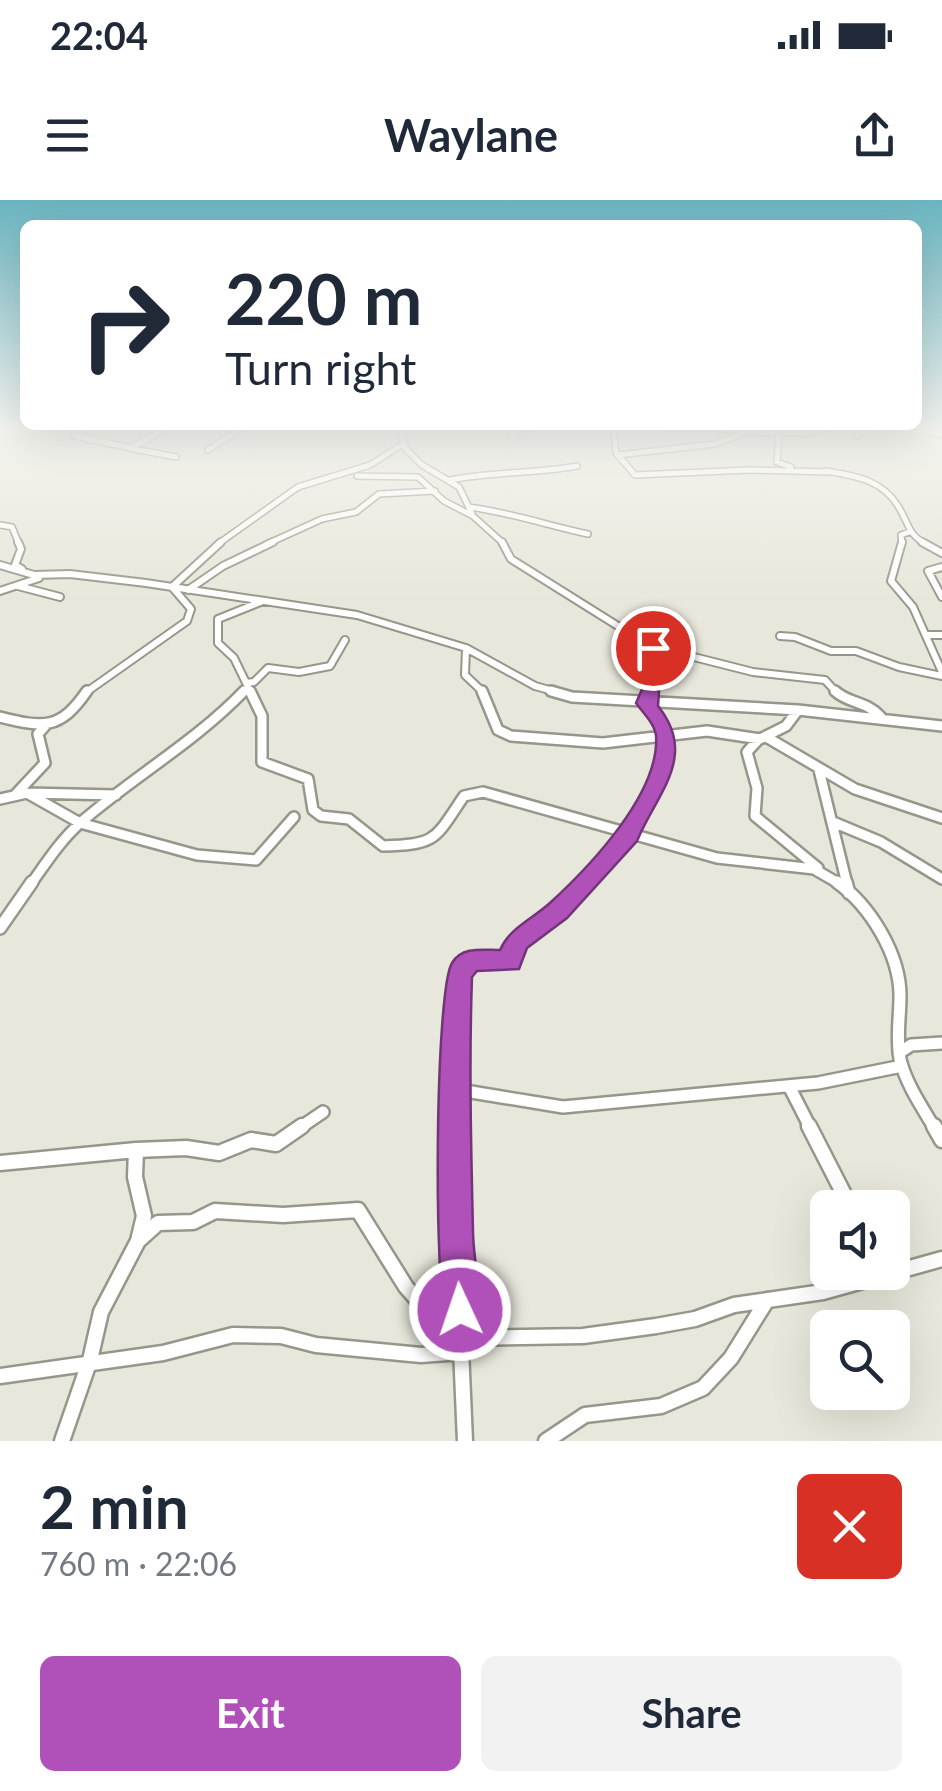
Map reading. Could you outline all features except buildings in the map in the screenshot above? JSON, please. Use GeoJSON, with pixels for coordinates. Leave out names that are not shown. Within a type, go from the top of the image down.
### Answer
{"type":"FeatureCollection","features":[{"type":"Feature","properties":{"kind":"street"},"geometry":{"type":"LineString","coordinates":[[172,587],[188,567],[299,485]]}},
{"type":"Feature","properties":{"kind":"street"},"geometry":{"type":"LineString","coordinates":[[429,485],[473,516],[504,544],[511,559],[542,582],[613,620],[653,648],[647,704],[663,726],[666,738],[659,780],[633,827],[558,911],[517,942],[509,962],[473,960],[460,970],[453,1088],[457,1116],[456,1234],[465,1441]]}},
{"type":"Feature","properties":{"kind":"street"},"geometry":{"type":"LineString","coordinates":[[456,485],[463,490],[473,516]]}},
{"type":"Feature","properties":{"kind":"street"},"geometry":{"type":"LineString","coordinates":[[878,485],[900,509],[908,532],[942,553]]}},
{"type":"Feature","properties":{"kind":"street"},"geometry":{"type":"LineString","coordinates":[[188,590],[224,566],[285,536],[322,519],[356,512],[379,494],[435,491]]}},
{"type":"Feature","properties":{"kind":"street"},"geometry":{"type":"LineString","coordinates":[[469,507],[523,514],[546,525],[588,534]]}},
{"type":"Feature","properties":{"kind":"street"},"geometry":{"type":"LineString","coordinates":[[0,525],[12,527],[18,542],[16,567],[50,575]]}},
{"type":"Feature","properties":{"kind":"street"},"geometry":{"type":"LineString","coordinates":[[908,532],[901,535],[902,548],[890,581],[913,607],[942,674]]}},
{"type":"Feature","properties":{"kind":"street"},"geometry":{"type":"LineString","coordinates":[[0,565],[357,615],[466,648],[548,690],[572,697],[647,704],[699,702],[942,726]]}},
{"type":"Feature","properties":{"kind":"street"},"geometry":{"type":"LineString","coordinates":[[942,567],[928,572],[942,597]]}},
{"type":"Feature","properties":{"kind":"street"},"geometry":{"type":"LineString","coordinates":[[0,591],[50,575]]}},
{"type":"Feature","properties":{"kind":"street"},"geometry":{"type":"LineString","coordinates":[[15,585],[60,597]]}},
{"type":"Feature","properties":{"kind":"street"},"geometry":{"type":"LineString","coordinates":[[22,794],[44,763],[38,734],[45,726],[68,716],[87,691],[187,621],[190,610],[172,587]]}},
{"type":"Feature","properties":{"kind":"street"},"geometry":{"type":"LineString","coordinates":[[262,601],[217,622],[218,643],[234,658],[262,716],[262,762],[302,774],[312,786],[316,813],[349,819],[383,846],[419,846],[435,839],[459,801],[472,792],[526,801],[626,834],[717,858],[821,870]]}},
{"type":"Feature","properties":{"kind":"street"},"geometry":{"type":"LineString","coordinates":[[926,635],[942,636]]}},
{"type":"Feature","properties":{"kind":"street"},"geometry":{"type":"LineString","coordinates":[[780,636],[832,651],[856,651],[899,667],[942,674]]}},
{"type":"Feature","properties":{"kind":"street"},"geometry":{"type":"LineString","coordinates":[[0,928],[58,845],[80,823],[230,709],[247,685],[268,668],[299,672],[330,666],[336,662],[345,640]]}},
{"type":"Feature","properties":{"kind":"street"},"geometry":{"type":"LineString","coordinates":[[466,648],[465,675],[486,694],[501,733],[593,743],[666,738],[707,730],[764,739],[867,794],[942,818]]}},
{"type":"Feature","properties":{"kind":"street"},"geometry":{"type":"LineString","coordinates":[[686,655],[753,672],[825,680],[840,696],[868,704],[881,717]]}},
{"type":"Feature","properties":{"kind":"street"},"geometry":{"type":"LineString","coordinates":[[798,710],[786,726],[747,752],[757,788],[755,816],[849,894],[868,915],[893,957],[900,991],[895,1028],[901,1059],[914,1094],[942,1140]]}},
{"type":"Feature","properties":{"kind":"street"},"geometry":{"type":"LineString","coordinates":[[0,717],[45,726]]}},
{"type":"Feature","properties":{"kind":"street"},"geometry":{"type":"LineString","coordinates":[[819,770],[849,894]]}},
{"type":"Feature","properties":{"kind":"street"},"geometry":{"type":"LineString","coordinates":[[22,794],[80,823],[197,854],[252,862],[294,817]]}},
{"type":"Feature","properties":{"kind":"street"},"geometry":{"type":"LineString","coordinates":[[0,800],[22,794],[118,795]]}},
{"type":"Feature","properties":{"kind":"street"},"geometry":{"type":"LineString","coordinates":[[833,822],[881,842],[942,879]]}},
{"type":"Feature","properties":{"kind":"street"},"geometry":{"type":"LineString","coordinates":[[453,1088],[486,1092],[540,1107],[562,1107],[789,1086],[901,1059],[916,1044],[942,1043]]}},
{"type":"Feature","properties":{"kind":"street"},"geometry":{"type":"LineString","coordinates":[[789,1086],[842,1190]]}},
{"type":"Feature","properties":{"kind":"street"},"geometry":{"type":"LineString","coordinates":[[0,1163],[136,1150],[186,1148],[218,1153],[250,1140],[276,1144],[323,1112]]}},
{"type":"Feature","properties":{"kind":"street"},"geometry":{"type":"LineString","coordinates":[[62,1441],[90,1360],[101,1312],[138,1241],[144,1216],[135,1177],[136,1150]]}},
{"type":"Feature","properties":{"kind":"street"},"geometry":{"type":"LineString","coordinates":[[138,1241],[158,1222],[192,1222],[215,1212],[284,1215],[358,1210],[406,1287],[461,1345]]}},
{"type":"Feature","properties":{"kind":"street"},"geometry":{"type":"LineString","coordinates":[[910,1268],[942,1259]]}},
{"type":"Feature","properties":{"kind":"street"},"geometry":{"type":"LineString","coordinates":[[0,1376],[90,1360],[163,1353],[233,1335],[280,1336],[316,1344],[422,1355],[461,1345],[582,1336],[694,1319],[734,1304],[830,1290]]}},
{"type":"Feature","properties":{"kind":"street"},"geometry":{"type":"LineString","coordinates":[[546,1441],[583,1413],[672,1406],[700,1390],[730,1360],[767,1299]]}},
{"type":"Feature","properties":{"kind":"route"},"geometry":{"type":"LineString","coordinates":[[460,1310],[457,1116],[453,1088],[460,970],[479,959],[509,962],[517,942],[558,911],[633,827],[659,780],[666,738],[663,726],[645,703],[650,704],[653,648]]}}]}
